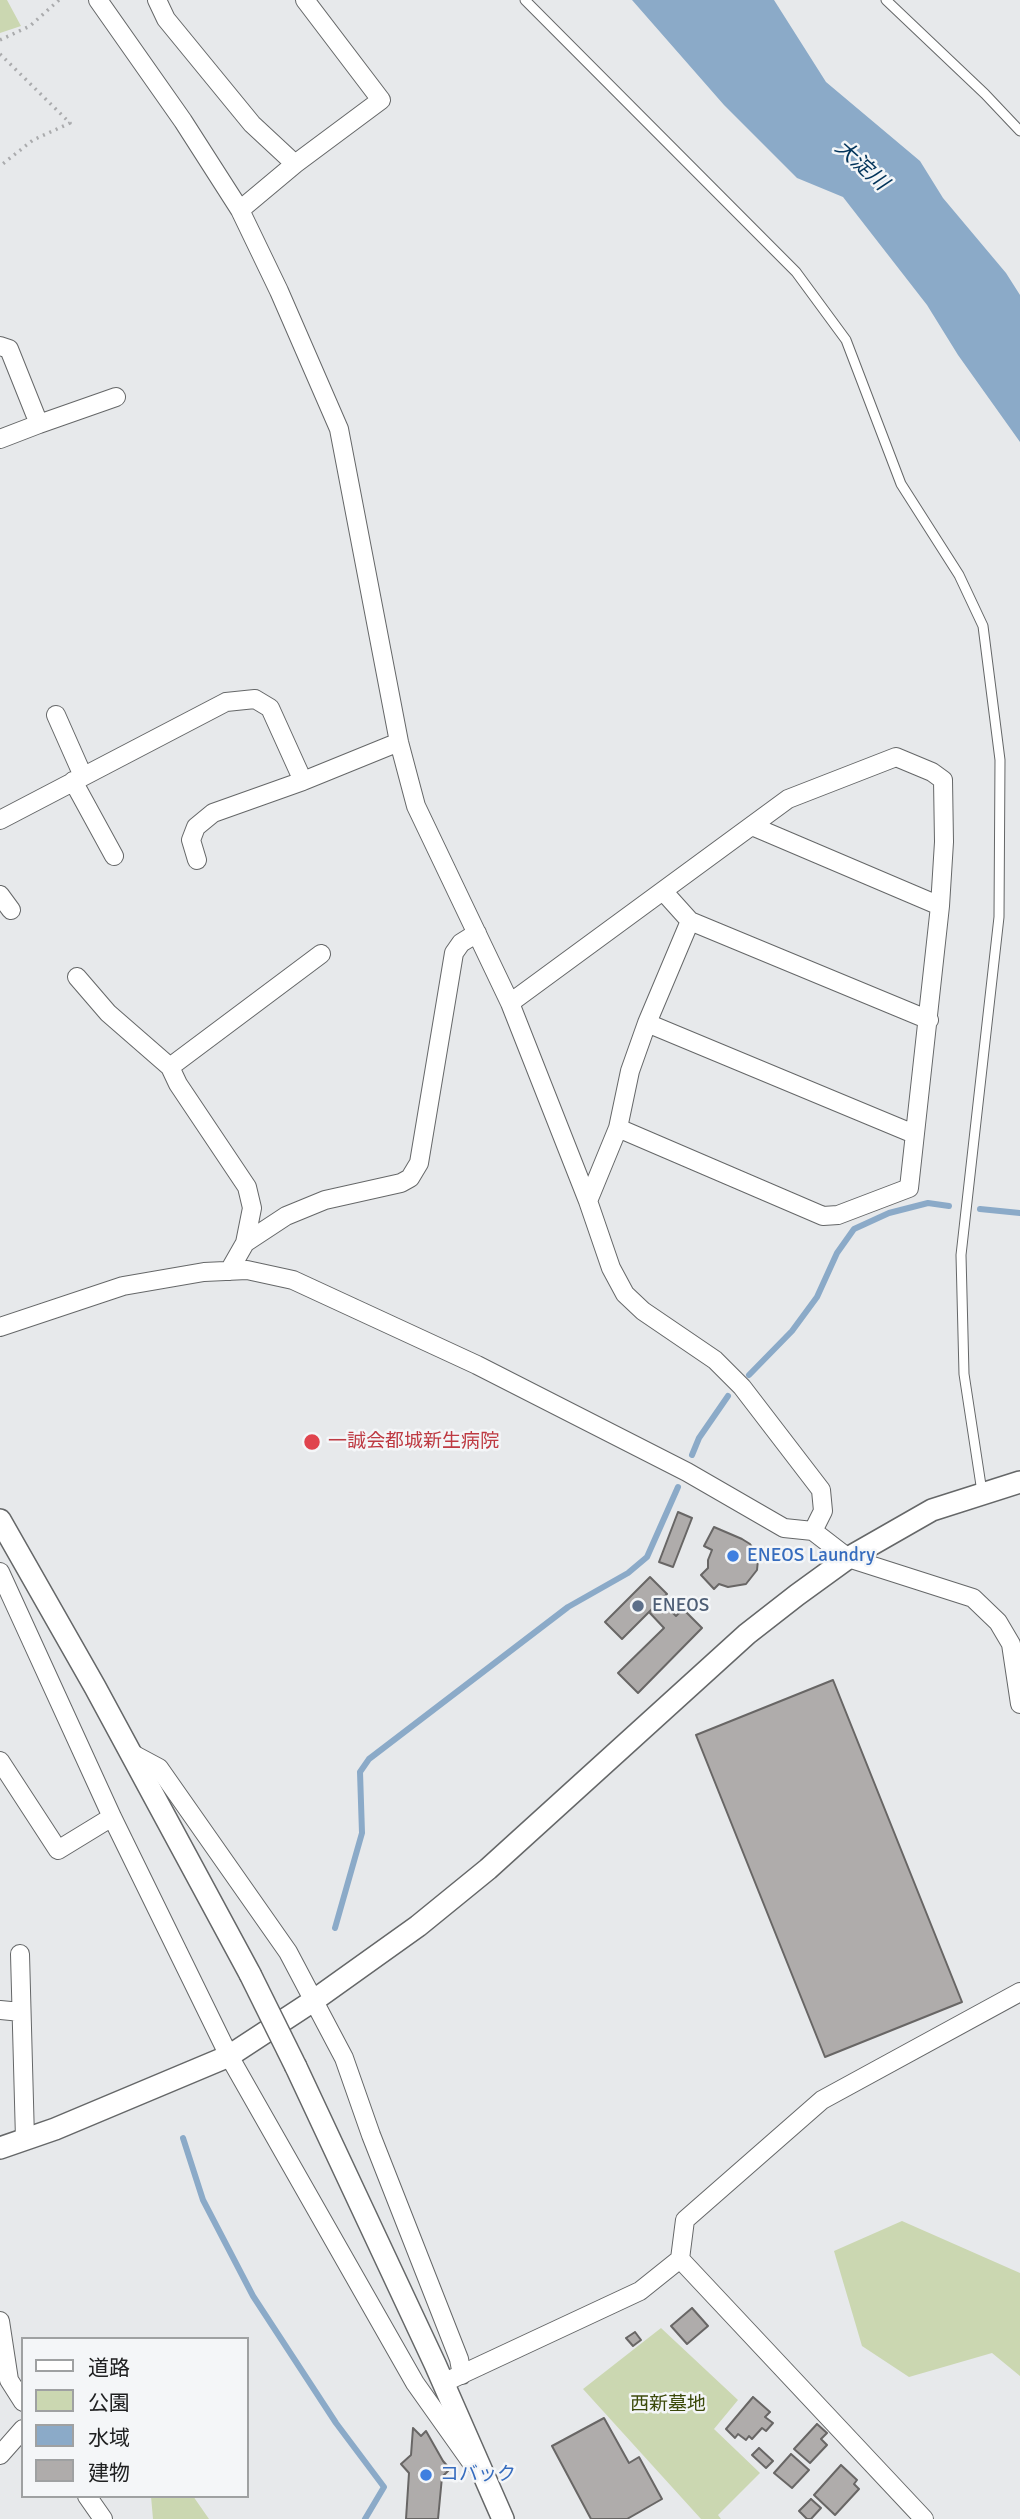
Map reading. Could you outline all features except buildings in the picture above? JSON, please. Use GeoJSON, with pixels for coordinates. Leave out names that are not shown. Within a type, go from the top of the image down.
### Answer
{"type":"FeatureCollection","features":[{"type":"Feature","properties":{"kind":"street"},"geometry":{"type":"LineString","coordinates":[[99,0],[183,121],[240,210],[279,291],[339,429],[399,742],[416,807],[510,1003],[589,1201],[611,1268],[625,1294],[643,1311],[715,1360],[742,1387],[821,1490],[823,1511],[813,1531]]}},
{"type":"Feature","properties":{"kind":"street"},"geometry":{"type":"LineString","coordinates":[[157,0],[166,19],[252,124],[295,164]]}},
{"type":"Feature","properties":{"kind":"street"},"geometry":{"type":"LineString","coordinates":[[240,210],[295,164],[381,100],[305,0]]}},
{"type":"Feature","properties":{"kind":"street"},"geometry":{"type":"LineString","coordinates":[[0,346],[9,349],[39,424]]}},
{"type":"Feature","properties":{"kind":"street"},"geometry":{"type":"LineString","coordinates":[[0,439],[116,397]]}},
{"type":"Feature","properties":{"kind":"street"},"geometry":{"type":"LineString","coordinates":[[0,820],[226,702],[256,699],[270,708],[303,781]]}},
{"type":"Feature","properties":{"kind":"street"},"geometry":{"type":"LineString","coordinates":[[56,715],[78,778],[114,856]]}},
{"type":"Feature","properties":{"kind":"street"},"geometry":{"type":"LineString","coordinates":[[197,860],[191,840],[196,827],[213,813],[303,781],[399,742]]}},
{"type":"Feature","properties":{"kind":"street"},"geometry":{"type":"LineString","coordinates":[[510,1003],[788,799],[896,757],[932,772],[943,780],[944,842],[940,906],[909,1188],[838,1215],[823,1216],[618,1128]]}},
{"type":"Feature","properties":{"kind":"street"},"geometry":{"type":"LineString","coordinates":[[752,826],[940,906]]}},
{"type":"Feature","properties":{"kind":"street"},"geometry":{"type":"LineString","coordinates":[[663,891],[690,921],[929,1020]]}},
{"type":"Feature","properties":{"kind":"street"},"geometry":{"type":"LineString","coordinates":[[589,1201],[618,1128],[630,1071],[647,1023],[690,921]]}},
{"type":"Feature","properties":{"kind":"street"},"geometry":{"type":"LineString","coordinates":[[246,1243],[286,1216],[325,1200],[401,1183],[410,1178],[419,1163],[454,953],[461,943],[477,933]]}},
{"type":"Feature","properties":{"kind":"street"},"geometry":{"type":"LineString","coordinates":[[170,1067],[321,954]]}},
{"type":"Feature","properties":{"kind":"street"},"geometry":{"type":"LineString","coordinates":[[77,977],[108,1013],[170,1067],[178,1084],[247,1187],[253,1208],[246,1243],[229,1271]]}},
{"type":"Feature","properties":{"kind":"street"},"geometry":{"type":"LineString","coordinates":[[647,1023],[914,1134]]}},
{"type":"Feature","properties":{"kind":"street"},"geometry":{"type":"LineString","coordinates":[[0,1327],[123,1286],[204,1272],[247,1270],[293,1280],[526,1390],[687,1472],[784,1528],[813,1531],[848,1558],[973,1598],[998,1622],[1012,1644],[1020,1704]]}},
{"type":"Feature","properties":{"kind":"street"},"geometry":{"type":"LineString","coordinates":[[0,2148],[229,2056],[313,2001],[418,1926],[488,1869],[747,1634],[848,1558],[932,1510],[1020,1482]]}},
{"type":"Feature","properties":{"kind":"street"},"geometry":{"type":"LineString","coordinates":[[0,1520],[131,1753],[250,1974],[452,2379],[503,2519]]}},
{"type":"Feature","properties":{"kind":"street"},"geometry":{"type":"LineString","coordinates":[[0,1572],[112,1817],[229,2056],[415,2383],[491,2491]]}},
{"type":"Feature","properties":{"kind":"street"},"geometry":{"type":"LineString","coordinates":[[131,1753],[159,1768],[288,1952],[344,2057],[371,2135],[459,2359],[452,2379]]}},
{"type":"Feature","properties":{"kind":"street"},"geometry":{"type":"LineString","coordinates":[[0,1760],[58,1850],[112,1817]]}},
{"type":"Feature","properties":{"kind":"street"},"geometry":{"type":"LineString","coordinates":[[20,1954],[25,2139]]}},
{"type":"Feature","properties":{"kind":"street"},"geometry":{"type":"LineString","coordinates":[[452,2379],[640,2291],[680,2259],[685,2220],[822,2100],[1020,1992]]}},
{"type":"Feature","properties":{"kind":"street"},"geometry":{"type":"LineString","coordinates":[[0,2010],[21,2012]]}},
{"type":"Feature","properties":{"kind":"street"},"geometry":{"type":"LineString","coordinates":[[680,2259],[924,2519]]}},
{"type":"Feature","properties":{"kind":"street"},"geometry":{"type":"LineString","coordinates":[[0,2321],[9,2380],[21,2399]]}},
{"type":"Feature","properties":{"kind":"street"},"geometry":{"type":"LineString","coordinates":[[0,2455],[21,2431]]}},
{"type":"Feature","properties":{"kind":"street"},"geometry":{"type":"LineString","coordinates":[[88,2498],[103,2519]]}},
{"type":"Feature","properties":{"kind":"lane"},"geometry":{"type":"LineString","coordinates":[[525,0],[796,272],[846,340],[901,484],[959,575],[983,626],[1000,760],[999,916],[961,1255],[964,1374],[989,1491]]}},
{"type":"Feature","properties":{"kind":"lane"},"geometry":{"type":"LineString","coordinates":[[886,0],[1020,131]]}},
{"type":"Feature","properties":{"kind":"path"},"geometry":{"type":"LineString","coordinates":[[0,40],[30,26],[59,0]]}},
{"type":"Feature","properties":{"kind":"path"},"geometry":{"type":"LineString","coordinates":[[0,54],[70,123],[33,140],[0,166]]}},
{"type":"Feature","properties":{"kind":"green space"},"geometry":{"type":"Polygon","coordinates":[[[0,0],[7,0],[21,26],[0,33],[0,0]]]}},
{"type":"Feature","properties":{"kind":"green space"},"geometry":{"type":"Polygon","coordinates":[[[902,2221],[1020,2273],[1020,2376],[992,2353],[909,2377],[862,2346],[834,2251],[902,2221]]]}},
{"type":"Feature","properties":{"kind":"green space","name":"西新墓地"},"geometry":{"type":"Polygon","coordinates":[[[661,2328],[738,2400],[714,2429],[760,2473],[718,2515],[721,2519],[701,2519],[583,2389],[661,2328]]]}},
{"type":"Feature","properties":{"kind":"green space"},"geometry":{"type":"Polygon","coordinates":[[[151,2498],[194,2498],[209,2519],[153,2519],[151,2498]]]}},
{"type":"Feature","properties":{"kind":"water","name":"大淀川"},"geometry":{"type":"Polygon","coordinates":[[[632,0],[774,0],[826,82],[920,161],[943,198],[1006,273],[1020,295],[1020,442],[958,355],[927,305],[843,197],[797,178],[724,105],[632,0]]]}},
{"type":"Feature","properties":{"kind":"waterway"},"geometry":{"type":"LineString","coordinates":[[749,1375],[792,1331],[817,1297],[837,1253],[854,1229],[889,1213],[928,1203],[949,1206]]}},
{"type":"Feature","properties":{"kind":"waterway"},"geometry":{"type":"LineString","coordinates":[[980,1209],[1020,1213]]}},
{"type":"Feature","properties":{"kind":"waterway"},"geometry":{"type":"LineString","coordinates":[[692,1455],[699,1438],[728,1396]]}},
{"type":"Feature","properties":{"kind":"waterway"},"geometry":{"type":"LineString","coordinates":[[335,1928],[362,1833],[360,1772],[369,1759],[568,1607],[628,1573],[647,1557],[678,1487]]}},
{"type":"Feature","properties":{"kind":"waterway"},"geometry":{"type":"LineString","coordinates":[[183,2138],[203,2200],[253,2296],[336,2423],[384,2487],[365,2519]]}},
{"type":"Feature","properties":{"kind":"place","name":"一誠会都城新生病院"},"geometry":{"type":"Point","coordinates":[312,1442]}},
{"type":"Feature","properties":{"kind":"place","name":"ENEOS Laundry"},"geometry":{"type":"Point","coordinates":[733,1556]}},
{"type":"Feature","properties":{"kind":"place","name":"ENEOS"},"geometry":{"type":"Point","coordinates":[638,1606]}},
{"type":"Feature","properties":{"kind":"place","name":"コバック"},"geometry":{"type":"Point","coordinates":[426,2475]}}]}
